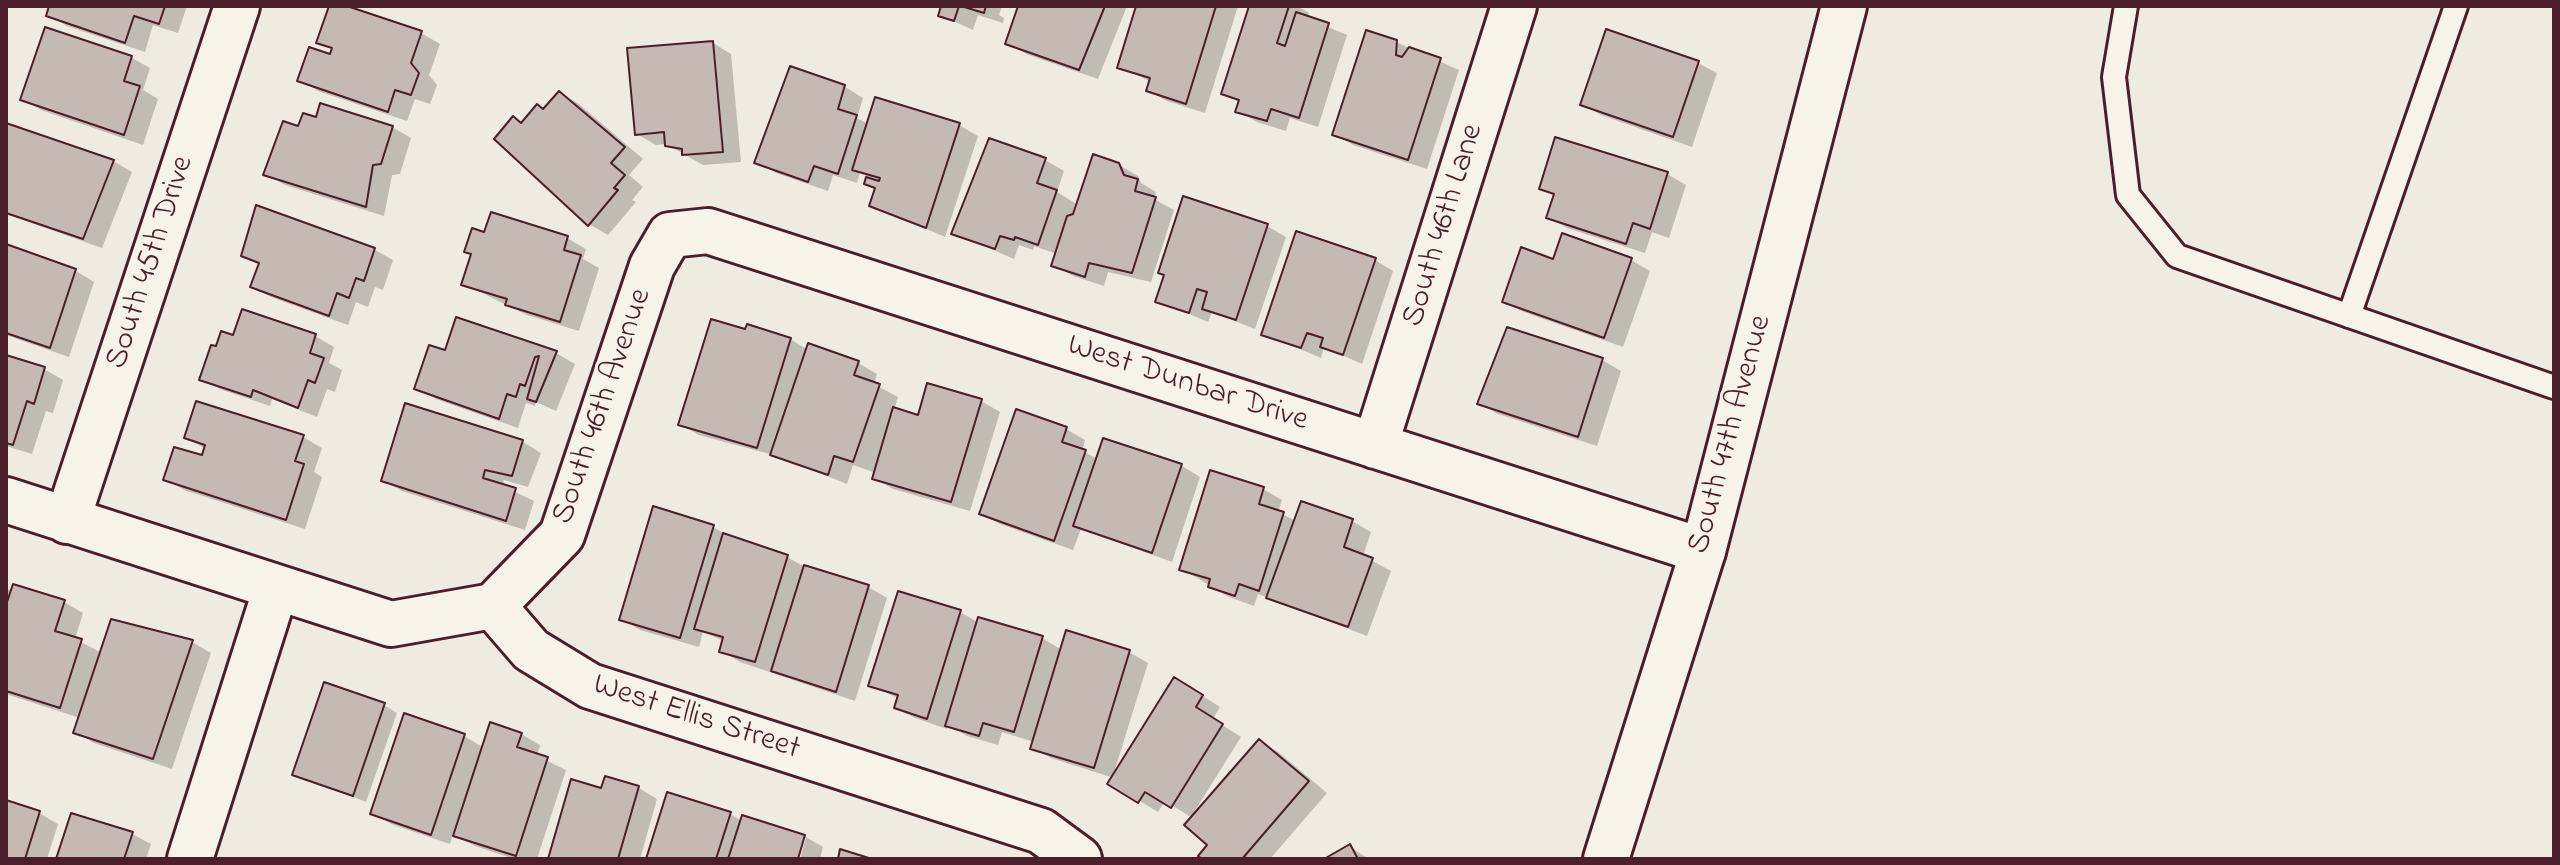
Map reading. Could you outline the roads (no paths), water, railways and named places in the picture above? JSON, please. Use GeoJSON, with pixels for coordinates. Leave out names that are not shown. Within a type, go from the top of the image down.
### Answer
{"type":"FeatureCollection","features":[{"type":"Feature","properties":{"kind":"street","name":"South 45th Drive"},"geometry":{"type":"LineString","coordinates":[[67,521],[237,6]]}},
{"type":"Feature","properties":{"kind":"street","name":"South 46th Lane"},"geometry":{"type":"LineString","coordinates":[[1375,446],[1514,6]]}},
{"type":"Feature","properties":{"kind":"street","name":"South 47th Avenue"},"geometry":{"type":"LineString","coordinates":[[1606,859],[1703,551],[1844,6]]}},
{"type":"Feature","properties":{"kind":"street","name":"West Dunbar Drive"},"geometry":{"type":"LineString","coordinates":[[670,235],[708,231],[1703,551]]}},
{"type":"Feature","properties":{"kind":"street","name":"South 46th Avenue"},"geometry":{"type":"LineString","coordinates":[[493,606],[562,535],[652,266],[670,235]]}},
{"type":"Feature","properties":{"kind":"street"},"geometry":{"type":"LineString","coordinates":[[6,500],[391,624],[493,606]]}},
{"type":"Feature","properties":{"kind":"street"},"geometry":{"type":"LineString","coordinates":[[190,859],[276,588]]}},
{"type":"Feature","properties":{"kind":"street","name":"West Ellis Street"},"geometry":{"type":"LineString","coordinates":[[493,606],[531,650],[590,686],[1041,831],[1079,859]]}},
{"type":"Feature","properties":{"kind":"lane"},"geometry":{"type":"LineString","coordinates":[[2126,6],[2114,77],[2128,195],[2177,256],[2554,387]]}},
{"type":"Feature","properties":{"kind":"lane"},"geometry":{"type":"LineString","coordinates":[[2349,316],[2456,6]]}}]}
